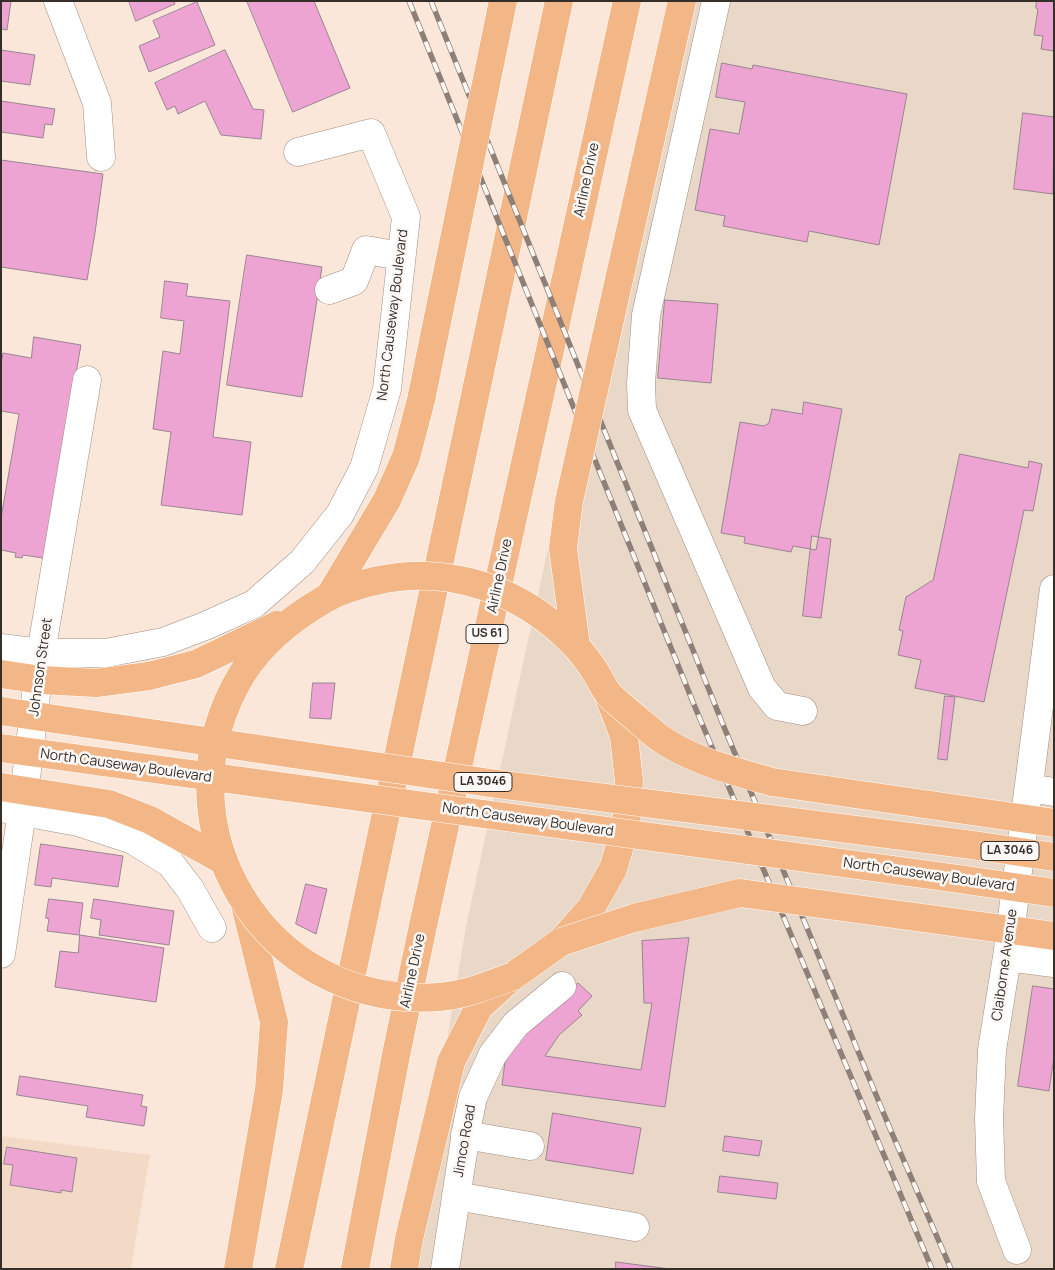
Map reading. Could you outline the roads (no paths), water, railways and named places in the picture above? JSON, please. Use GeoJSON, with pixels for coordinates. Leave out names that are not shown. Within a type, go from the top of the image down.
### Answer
{"type":"FeatureCollection","features":[{"type":"Feature","properties":{"kind":"highway"},"geometry":{"type":"LineString","coordinates":[[329,596],[387,500],[406,457],[421,400],[503,1]]}},
{"type":"Feature","properties":{"kind":"highway"},"geometry":{"type":"LineString","coordinates":[[289,1269],[559,1]]}},
{"type":"Feature","properties":{"kind":"highway","name":"Airline Drive"},"geometry":{"type":"LineString","coordinates":[[355,1269],[424,921],[626,1]]}},
{"type":"Feature","properties":{"kind":"highway"},"geometry":{"type":"LineString","coordinates":[[576,646],[563,548],[569,501],[682,1]]}},
{"type":"Feature","properties":{"kind":"highway"},"geometry":{"type":"LineString","coordinates":[[1,674],[41,680],[96,683],[149,676],[196,664],[296,616],[329,596],[357,586],[386,579],[416,576],[446,578],[476,584],[504,594],[530,608],[555,626],[576,646],[594,669],[608,694],[624,736],[629,781],[626,826],[613,869],[591,908],[561,942],[513,976],[479,1007],[451,1062],[408,1239],[404,1269]]}},
{"type":"Feature","properties":{"kind":"highway"},"geometry":{"type":"LineString","coordinates":[[296,616],[267,642],[243,673],[225,708],[214,745],[210,783],[212,822],[222,860],[245,905],[269,934],[298,959],[330,978],[366,991],[403,997],[440,997],[477,990],[513,976]]}},
{"type":"Feature","properties":{"kind":"highway"},"geometry":{"type":"LineString","coordinates":[[608,694],[659,737],[693,756],[772,782],[1054,823]]}},
{"type":"Feature","properties":{"kind":"highway","name":"LA 3046"},"geometry":{"type":"LineString","coordinates":[[1,711],[497,784],[1054,857]]}},
{"type":"Feature","properties":{"kind":"highway","name":"North Causeway Boulevard"},"geometry":{"type":"LineString","coordinates":[[1,748],[1054,893]]}},
{"type":"Feature","properties":{"kind":"highway"},"geometry":{"type":"LineString","coordinates":[[1,787],[109,804],[150,820],[222,860]]}},
{"type":"Feature","properties":{"kind":"highway"},"geometry":{"type":"LineString","coordinates":[[561,942],[634,918],[740,893],[1054,936]]}},
{"type":"Feature","properties":{"kind":"highway"},"geometry":{"type":"LineString","coordinates":[[238,1269],[269,1090],[274,1022],[245,905]]}},
{"type":"Feature","properties":{"kind":"street"},"geometry":{"type":"LineString","coordinates":[[58,1],[97,103],[101,157]]}},
{"type":"Feature","properties":{"kind":"street"},"geometry":{"type":"LineString","coordinates":[[716,1],[646,315],[641,383],[642,410],[762,688],[777,706],[803,711]]}},
{"type":"Feature","properties":{"kind":"street","name":"North Causeway Boulevard"},"geometry":{"type":"LineString","coordinates":[[1,648],[41,653],[106,653],[163,642],[205,626],[254,604],[302,562],[340,514],[364,468],[387,388],[406,217],[371,133],[298,152]]}},
{"type":"Feature","properties":{"kind":"street"},"geometry":{"type":"LineString","coordinates":[[329,290],[354,281],[366,250],[402,256]]}},
{"type":"Feature","properties":{"kind":"street","name":"Johnson Street"},"geometry":{"type":"LineString","coordinates":[[1,954],[12,810],[41,653],[87,380]]}},
{"type":"Feature","properties":{"kind":"street","name":"Claiborne Avenue"},"geometry":{"type":"LineString","coordinates":[[1017,1250],[991,1181],[989,1118],[992,1050],[1007,957],[1041,790],[1054,588]]}},
{"type":"Feature","properties":{"kind":"street"},"geometry":{"type":"LineString","coordinates":[[12,810],[78,822],[133,840],[170,863],[190,889],[212,928]]}},
{"type":"Feature","properties":{"kind":"street"},"geometry":{"type":"LineString","coordinates":[[1007,957],[1054,964]]}},
{"type":"Feature","properties":{"kind":"street","name":"Jimco Road"},"geometry":{"type":"LineString","coordinates":[[444,1269],[472,1098],[493,1054],[516,1024],[562,986]]}},
{"type":"Feature","properties":{"kind":"street"},"geometry":{"type":"LineString","coordinates":[[465,1135],[530,1146]]}},
{"type":"Feature","properties":{"kind":"street"},"geometry":{"type":"LineString","coordinates":[[456,1196],[635,1227]]}},
{"type":"Feature","properties":{"kind":"railway"},"geometry":{"type":"LineString","coordinates":[[409,1],[695,707],[932,1269]]}},
{"type":"Feature","properties":{"kind":"railway"},"geometry":{"type":"LineString","coordinates":[[431,1],[724,727],[891,1131],[951,1269]]}}]}
